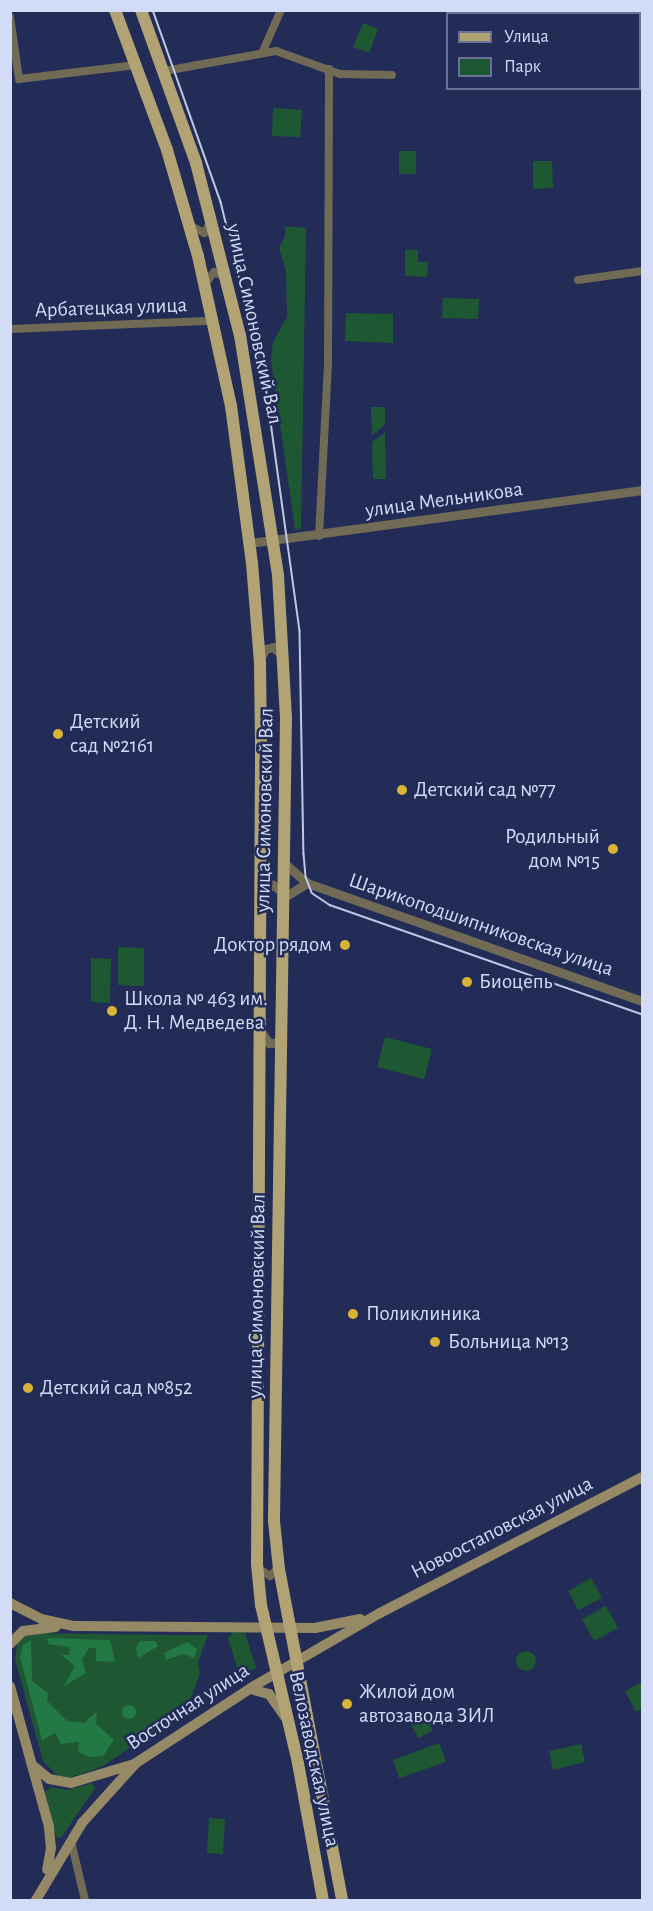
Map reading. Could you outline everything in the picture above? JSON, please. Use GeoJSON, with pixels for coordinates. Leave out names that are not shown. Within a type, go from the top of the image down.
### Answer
{"type":"FeatureCollection","features":[{"type":"Feature","properties":{"kind":"main road","name":"улица Симоновский Вал"},"geometry":{"type":"LineString","coordinates":[[115,10],[136,65],[188,222],[205,287],[231,406],[250,543],[260,660],[261,1032],[257,1564],[265,1626]]}},
{"type":"Feature","properties":{"kind":"main road","name":"улица Симоновский Вал"},"geometry":{"type":"LineString","coordinates":[[141,10],[164,71],[211,215],[254,402],[274,540],[283,658],[285,863],[273,1473],[278,1563],[290,1627]]}},
{"type":"Feature","properties":{"kind":"main road","name":"Новоостаповская улица"},"geometry":{"type":"LineString","coordinates":[[297,1661],[380,1613],[642,1477]]}},
{"type":"Feature","properties":{"kind":"main road"},"geometry":{"type":"LineString","coordinates":[[10,1603],[41,1619],[75,1626]]}},
{"type":"Feature","properties":{"kind":"main road","name":"Новоостаповская улица"},"geometry":{"type":"LineString","coordinates":[[75,1626],[328,1627],[380,1613]]}},
{"type":"Feature","properties":{"kind":"main road"},"geometry":{"type":"LineString","coordinates":[[10,1644],[23,1631],[34,1628],[75,1626]]}},
{"type":"Feature","properties":{"kind":"main road","name":"Велозаводская улица"},"geometry":{"type":"LineString","coordinates":[[265,1626],[288,1723],[323,1900]]}},
{"type":"Feature","properties":{"kind":"main road","name":"Велозаводская улица"},"geometry":{"type":"LineString","coordinates":[[290,1627],[342,1900]]}},
{"type":"Feature","properties":{"kind":"main road","name":"Восточная улица"},"geometry":{"type":"LineString","coordinates":[[36,1900],[44,1882],[71,1838],[136,1763],[297,1661]]}},
{"type":"Feature","properties":{"kind":"main road"},"geometry":{"type":"LineString","coordinates":[[10,1686],[32,1765],[50,1779],[71,1783],[136,1763]]}},
{"type":"Feature","properties":{"kind":"main road"},"geometry":{"type":"LineString","coordinates":[[250,1689],[269,1694],[288,1723]]}},
{"type":"Feature","properties":{"kind":"main road","name":"Восточная улица"},"geometry":{"type":"LineString","coordinates":[[32,1765],[51,1848],[44,1882]]}},
{"type":"Feature","properties":{"kind":"street"},"geometry":{"type":"LineString","coordinates":[[262,53],[281,10]]}},
{"type":"Feature","properties":{"kind":"street"},"geometry":{"type":"LineString","coordinates":[[10,17],[19,79],[136,65]]}},
{"type":"Feature","properties":{"kind":"street"},"geometry":{"type":"LineString","coordinates":[[164,71],[276,51],[340,74],[392,75]]}},
{"type":"Feature","properties":{"kind":"street"},"geometry":{"type":"LineString","coordinates":[[319,536],[328,362],[328,69]]}},
{"type":"Feature","properties":{"kind":"street"},"geometry":{"type":"LineString","coordinates":[[188,222],[195,231],[204,233],[210,226],[211,215]]}},
{"type":"Feature","properties":{"kind":"street"},"geometry":{"type":"LineString","coordinates":[[578,280],[642,271]]}},
{"type":"Feature","properties":{"kind":"street"},"geometry":{"type":"LineString","coordinates":[[205,287],[207,277],[214,272],[222,273],[227,281]]}},
{"type":"Feature","properties":{"kind":"street","name":"Арбатецкая улица"},"geometry":{"type":"LineString","coordinates":[[10,330],[213,321]]}},
{"type":"Feature","properties":{"kind":"street","name":"улица Мельникова"},"geometry":{"type":"LineString","coordinates":[[250,543],[319,536],[642,490]]}},
{"type":"Feature","properties":{"kind":"street"},"geometry":{"type":"LineString","coordinates":[[260,660],[265,649],[273,646],[283,658]]}},
{"type":"Feature","properties":{"kind":"street"},"geometry":{"type":"LineString","coordinates":[[261,897],[265,889],[273,885],[280,889],[283,898],[308,883],[285,863]]}},
{"type":"Feature","properties":{"kind":"street","name":"Шарикоподшипниковская улица"},"geometry":{"type":"LineString","coordinates":[[308,883],[642,1001]]}},
{"type":"Feature","properties":{"kind":"street"},"geometry":{"type":"LineString","coordinates":[[261,1032],[265,1041],[273,1043],[279,1041],[283,1033]]}},
{"type":"Feature","properties":{"kind":"street"},"geometry":{"type":"LineString","coordinates":[[257,1564],[262,1574],[270,1576],[278,1563]]}},
{"type":"Feature","properties":{"kind":"street"},"geometry":{"type":"LineString","coordinates":[[71,1838],[85,1900]]}},
{"type":"Feature","properties":{"kind":"green space"},"geometry":{"type":"Polygon","coordinates":[[[363,23],[378,29],[369,53],[353,47],[363,23]]]}},
{"type":"Feature","properties":{"kind":"green space"},"geometry":{"type":"Polygon","coordinates":[[[273,108],[302,110],[300,137],[272,136],[273,108]]]}},
{"type":"Feature","properties":{"kind":"green space"},"geometry":{"type":"Polygon","coordinates":[[[399,151],[416,151],[416,174],[399,174],[399,151]]]}},
{"type":"Feature","properties":{"kind":"green space"},"geometry":{"type":"Polygon","coordinates":[[[533,161],[552,161],[553,188],[533,189],[533,161]]]}},
{"type":"Feature","properties":{"kind":"green space"},"geometry":{"type":"Polygon","coordinates":[[[285,226],[306,228],[301,529],[295,530],[271,360],[273,342],[287,317],[286,271],[279,248],[285,237],[285,226]]]}},
{"type":"Feature","properties":{"kind":"green space"},"geometry":{"type":"Polygon","coordinates":[[[405,250],[418,250],[418,262],[428,262],[427,277],[405,276],[405,250]]]}},
{"type":"Feature","properties":{"kind":"green space"},"geometry":{"type":"Polygon","coordinates":[[[443,298],[479,299],[478,319],[442,318],[443,298]]]}},
{"type":"Feature","properties":{"kind":"green space"},"geometry":{"type":"Polygon","coordinates":[[[346,313],[393,314],[393,343],[345,341],[346,313]]]}},
{"type":"Feature","properties":{"kind":"green space"},"geometry":{"type":"Polygon","coordinates":[[[371,407],[385,407],[385,425],[372,435],[371,407]]]}},
{"type":"Feature","properties":{"kind":"green space"},"geometry":{"type":"Polygon","coordinates":[[[385,433],[386,479],[373,479],[372,442],[385,433]]]}},
{"type":"Feature","properties":{"kind":"green space"},"geometry":{"type":"Polygon","coordinates":[[[118,947],[144,948],[144,986],[118,985],[118,947]]]}},
{"type":"Feature","properties":{"kind":"green space"},"geometry":{"type":"Polygon","coordinates":[[[91,958],[111,959],[110,1003],[91,1002],[91,958]]]}},
{"type":"Feature","properties":{"kind":"green space"},"geometry":{"type":"Polygon","coordinates":[[[385,1037],[432,1049],[424,1079],[377,1067],[385,1037]]]}},
{"type":"Feature","properties":{"kind":"green space"},"geometry":{"type":"Polygon","coordinates":[[[591,1578],[602,1598],[578,1610],[568,1591],[591,1578]]]}},
{"type":"Feature","properties":{"kind":"green space"},"geometry":{"type":"Polygon","coordinates":[[[606,1606],[618,1628],[594,1641],[582,1619],[606,1606]]]}},
{"type":"Feature","properties":{"kind":"green space"},"geometry":{"type":"Polygon","coordinates":[[[233,1632],[245,1633],[256,1668],[240,1677],[228,1638],[233,1632]]]}},
{"type":"Feature","properties":{"kind":"green space"},"geometry":{"type":"Polygon","coordinates":[[[28,1633],[208,1635],[198,1662],[200,1673],[186,1711],[101,1767],[69,1778],[59,1777],[43,1761],[15,1659],[17,1644],[28,1633]]]}},
{"type":"Feature","properties":{"kind":"green space"},"geometry":{"type":"Polygon","coordinates":[[[47,1638],[110,1640],[115,1662],[96,1661],[96,1648],[89,1648],[82,1660],[86,1673],[64,1686],[75,1666],[61,1655],[69,1655],[70,1647],[48,1644],[47,1638]]]}},
{"type":"Feature","properties":{"kind":"green space"},"geometry":{"type":"Polygon","coordinates":[[[31,1640],[32,1681],[48,1693],[47,1701],[67,1721],[84,1723],[97,1711],[96,1724],[114,1740],[103,1756],[90,1757],[78,1752],[79,1742],[61,1744],[55,1733],[42,1740],[20,1657],[23,1645],[31,1640]]]}},
{"type":"Feature","properties":{"kind":"green space"},"geometry":{"type":"Polygon","coordinates":[[[140,1641],[155,1641],[158,1646],[138,1658],[136,1648],[140,1641]]]}},
{"type":"Feature","properties":{"kind":"green space"},"geometry":{"type":"Polygon","coordinates":[[[187,1642],[197,1649],[194,1658],[183,1654],[166,1660],[164,1653],[187,1642]]]}},
{"type":"Feature","properties":{"kind":"green space"},"geometry":{"type":"Polygon","coordinates":[[[526,1651],[533,1654],[536,1661],[533,1668],[526,1671],[519,1668],[516,1661],[519,1654],[526,1651]]]}},
{"type":"Feature","properties":{"kind":"green space"},"geometry":{"type":"Polygon","coordinates":[[[642,1682],[642,1709],[636,1712],[625,1691],[642,1682]]]}},
{"type":"Feature","properties":{"kind":"green space"},"geometry":{"type":"Polygon","coordinates":[[[129,1705],[134,1707],[136,1712],[134,1717],[129,1719],[124,1717],[122,1712],[124,1707],[129,1705]]]}},
{"type":"Feature","properties":{"kind":"green space"},"geometry":{"type":"Polygon","coordinates":[[[423,1710],[433,1730],[418,1738],[408,1718],[423,1710]]]}},
{"type":"Feature","properties":{"kind":"green space"},"geometry":{"type":"Polygon","coordinates":[[[439,1743],[446,1762],[399,1778],[393,1760],[439,1743]]]}},
{"type":"Feature","properties":{"kind":"green space"},"geometry":{"type":"Polygon","coordinates":[[[581,1744],[585,1762],[553,1770],[549,1751],[581,1744]]]}},
{"type":"Feature","properties":{"kind":"green space"},"geometry":{"type":"Polygon","coordinates":[[[92,1783],[95,1788],[61,1838],[56,1836],[45,1792],[51,1787],[68,1790],[92,1783]]]}},
{"type":"Feature","properties":{"kind":"green space"},"geometry":{"type":"Polygon","coordinates":[[[209,1818],[225,1819],[223,1854],[207,1853],[209,1818]]]}},
{"type":"Feature","properties":{"kind":"tram line"},"geometry":{"type":"LineString","coordinates":[[153,10],[221,202],[266,386],[300,631],[304,854],[306,877],[312,893],[330,905],[642,1014]]}},
{"type":"Feature","properties":{"kind":"place","name":"Детский сад №2161"},"geometry":{"type":"Point","coordinates":[58,734]}},
{"type":"Feature","properties":{"kind":"place","name":"Детский сад №77"},"geometry":{"type":"Point","coordinates":[402,790]}},
{"type":"Feature","properties":{"kind":"place","name":"Родильный дом №15"},"geometry":{"type":"Point","coordinates":[613,849]}},
{"type":"Feature","properties":{"kind":"place","name":"Доктор рядом"},"geometry":{"type":"Point","coordinates":[345,945]}},
{"type":"Feature","properties":{"kind":"place","name":"Биоцепь"},"geometry":{"type":"Point","coordinates":[467,982]}},
{"type":"Feature","properties":{"kind":"place","name":"Школа № 463 им. Д. Н. Медведева"},"geometry":{"type":"Point","coordinates":[112,1011]}},
{"type":"Feature","properties":{"kind":"place","name":"Поликлиника"},"geometry":{"type":"Point","coordinates":[353,1314]}},
{"type":"Feature","properties":{"kind":"place","name":"Больница №13"},"geometry":{"type":"Point","coordinates":[435,1342]}},
{"type":"Feature","properties":{"kind":"place","name":"Детский сад №852"},"geometry":{"type":"Point","coordinates":[28,1388]}},
{"type":"Feature","properties":{"kind":"place","name":"Жилой дом автозавода ЗИЛ"},"geometry":{"type":"Point","coordinates":[347,1704]}}]}
